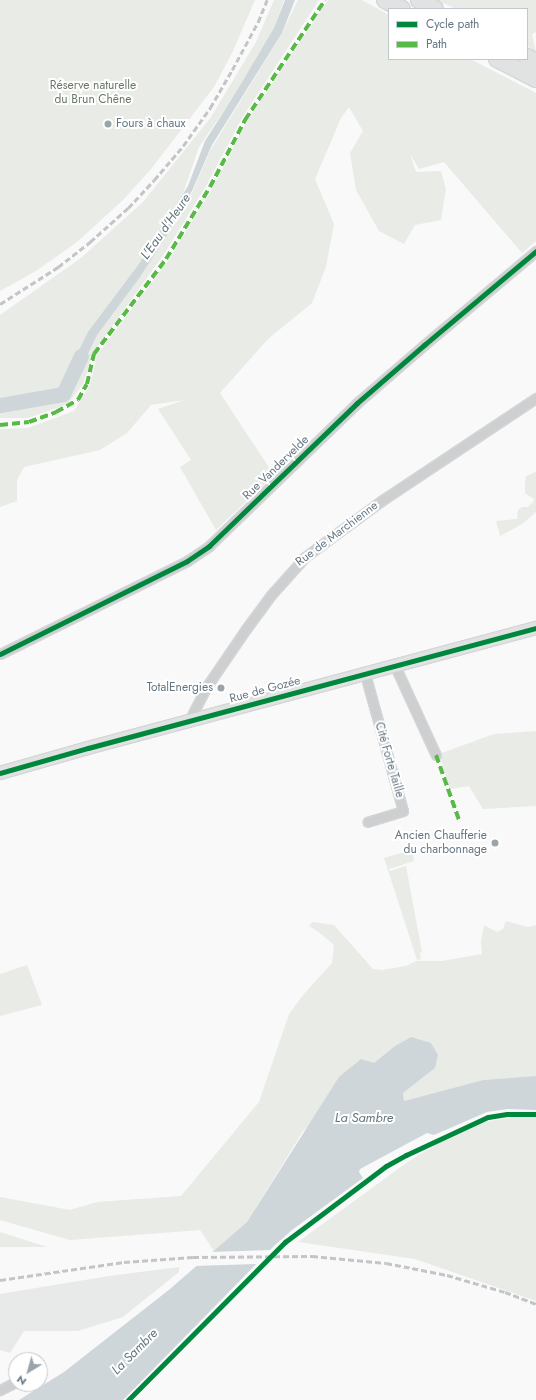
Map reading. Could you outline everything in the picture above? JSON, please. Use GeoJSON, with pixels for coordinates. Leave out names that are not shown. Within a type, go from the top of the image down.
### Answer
{"type":"FeatureCollection","features":[{"type":"Feature","properties":{"kind":"highway"},"geometry":{"type":"LineString","coordinates":[[385,0],[400,8]]}},
{"type":"Feature","properties":{"kind":"highway"},"geometry":{"type":"LineString","coordinates":[[418,0],[433,8]]}},
{"type":"Feature","properties":{"kind":"highway"},"geometry":{"type":"LineString","coordinates":[[499,60],[536,80]]}},
{"type":"Feature","properties":{"kind":"main road","name":"Rue de Gozée"},"geometry":{"type":"LineString","coordinates":[[0,773],[536,628]]}},
{"type":"Feature","properties":{"kind":"street","name":"Rue Vandervelde"},"geometry":{"type":"LineString","coordinates":[[0,654],[187,561],[209,546],[357,403],[536,251]]}},
{"type":"Feature","properties":{"kind":"street","name":"Rue de Marchienne"},"geometry":{"type":"LineString","coordinates":[[189,721],[205,689],[246,629],[280,584],[305,557],[381,501],[536,398]]}},
{"type":"Feature","properties":{"kind":"street"},"geometry":{"type":"LineString","coordinates":[[395,666],[436,755]]}},
{"type":"Feature","properties":{"kind":"street","name":"Cité Forte Taille"},"geometry":{"type":"LineString","coordinates":[[365,674],[403,810],[368,822]]}},
{"type":"Feature","properties":{"kind":"shaded area"},"geometry":{"type":"Polygon","coordinates":[[[179,1267],[179,1272],[123,1317],[78,1331],[24,1331],[11,1352],[0,1350],[0,1294],[109,1276],[179,1267]]]}},
{"type":"Feature","properties":{"kind":"green space","name":"Réserve naturelle du Brun Chêne"},"geometry":{"type":"Polygon","coordinates":[[[0,0],[255,0],[232,53],[214,87],[151,169],[123,200],[77,242],[36,271],[0,291],[0,0]]]}},
{"type":"Feature","properties":{"kind":"green space"},"geometry":{"type":"Polygon","coordinates":[[[274,0],[284,0],[274,28],[248,75],[199,147],[173,222],[193,191],[210,151],[282,33],[298,0],[319,0],[242,118],[206,186],[164,254],[93,353],[83,384],[68,404],[28,418],[0,418],[0,315],[81,258],[143,202],[211,117],[256,42],[274,0]]]}},
{"type":"Feature","properties":{"kind":"green space"},"geometry":{"type":"Polygon","coordinates":[[[328,0],[362,0],[388,14],[388,60],[472,60],[536,93],[536,241],[522,253],[444,162],[419,169],[410,154],[416,172],[441,171],[446,189],[441,220],[415,225],[404,244],[379,231],[356,190],[350,153],[363,131],[349,107],[341,118],[315,179],[334,224],[326,267],[312,303],[268,339],[220,393],[274,475],[216,530],[180,467],[191,460],[158,409],[184,400],[151,405],[127,433],[100,450],[24,467],[17,480],[17,501],[0,507],[0,429],[28,428],[74,411],[90,385],[97,355],[168,261],[212,189],[247,121],[328,0]]]}},
{"type":"Feature","properties":{"kind":"green space"},"geometry":{"type":"Polygon","coordinates":[[[437,0],[536,0],[536,32],[532,34],[536,52],[528,47],[528,8],[454,8],[437,0]]]}},
{"type":"Feature","properties":{"kind":"green space"},"geometry":{"type":"Polygon","coordinates":[[[536,472],[536,512],[522,524],[500,536],[496,521],[517,519],[518,510],[522,507],[528,507],[533,502],[534,499],[525,493],[525,482],[526,476],[536,472]]]}},
{"type":"Feature","properties":{"kind":"green space"},"geometry":{"type":"Polygon","coordinates":[[[536,731],[536,806],[483,809],[469,786],[450,789],[439,754],[494,734],[536,731]]]}},
{"type":"Feature","properties":{"kind":"green space"},"geometry":{"type":"Polygon","coordinates":[[[412,850],[414,861],[389,869],[390,871],[406,866],[422,952],[420,953],[421,959],[417,960],[384,858],[412,850]]]}},
{"type":"Feature","properties":{"kind":"green space"},"geometry":{"type":"Polygon","coordinates":[[[506,921],[528,927],[536,925],[536,1076],[483,1080],[404,1101],[403,1093],[435,1068],[395,1046],[374,1063],[303,1131],[247,1222],[214,1251],[200,1230],[70,1240],[0,1220],[0,1197],[70,1210],[97,1202],[181,1196],[259,1102],[289,1014],[304,994],[332,963],[334,945],[309,926],[313,922],[334,925],[373,969],[382,970],[406,966],[416,961],[442,961],[482,954],[481,941],[484,925],[497,932],[503,929],[506,921]]]}},
{"type":"Feature","properties":{"kind":"green space"},"geometry":{"type":"Polygon","coordinates":[[[27,965],[42,1005],[0,1016],[0,974],[27,965]]]}},
{"type":"Feature","properties":{"kind":"green space"},"geometry":{"type":"Polygon","coordinates":[[[533,1114],[536,1115],[536,1301],[415,1259],[298,1242],[409,1161],[471,1124],[533,1114]]]}},
{"type":"Feature","properties":{"kind":"green space"},"geometry":{"type":"Polygon","coordinates":[[[0,1232],[47,1247],[0,1247],[0,1232]]]}},
{"type":"Feature","properties":{"kind":"water"},"geometry":{"type":"Polygon","coordinates":[[[285,0],[295,0],[282,33],[212,145],[192,191],[167,235],[140,277],[97,335],[77,376],[68,373],[88,332],[139,264],[188,186],[205,141],[274,28],[285,0]]]}},
{"type":"Feature","properties":{"kind":"water","name":"La Sambre"},"geometry":{"type":"Polygon","coordinates":[[[411,1037],[431,1043],[438,1055],[435,1068],[403,1093],[404,1101],[483,1080],[536,1076],[536,1110],[508,1109],[487,1112],[434,1135],[427,1133],[360,1169],[359,1172],[363,1178],[292,1230],[274,1246],[123,1400],[19,1400],[32,1392],[48,1392],[48,1382],[64,1372],[170,1289],[247,1222],[339,1077],[361,1059],[374,1063],[395,1046],[411,1037]]]}},
{"type":"Feature","properties":{"kind":"pier"},"geometry":{"type":"Polygon","coordinates":[[[272,1250],[259,1264],[194,1266],[210,1252],[272,1250]]]}},
{"type":"Feature","properties":{"kind":"waterway","name":"L'Eau d'Heure"},"geometry":{"type":"LineString","coordinates":[[0,405],[63,394],[81,356]]}},
{"type":"Feature","properties":{"kind":"railway"},"geometry":{"type":"LineString","coordinates":[[0,304],[58,267],[90,242],[128,208],[154,180],[183,146],[210,108],[258,22],[267,0]]}},
{"type":"Feature","properties":{"kind":"railway"},"geometry":{"type":"LineString","coordinates":[[0,1280],[124,1262],[193,1257],[312,1256],[386,1263],[447,1275],[505,1292],[536,1304]]}},
{"type":"Feature","properties":{"kind":"marked path"},"geometry":{"type":"LineString","coordinates":[[0,425],[29,422],[56,412],[78,400],[87,384],[94,354],[166,259],[210,187],[245,120],[325,0]]}},
{"type":"Feature","properties":{"kind":"marked path"},"geometry":{"type":"LineString","coordinates":[[436,755],[459,820]]}},
{"type":"Feature","properties":{"kind":"cycle path"},"geometry":{"type":"LineString","coordinates":[[0,654],[187,561],[209,546],[357,403],[536,251]]}},
{"type":"Feature","properties":{"kind":"cycle path"},"geometry":{"type":"LineString","coordinates":[[0,773],[536,628]]}},
{"type":"Feature","properties":{"kind":"cycle path"},"geometry":{"type":"LineString","coordinates":[[128,1400],[285,1242],[386,1166],[406,1155],[488,1117],[507,1114],[536,1114]]}},
{"type":"Feature","properties":{"kind":"place","name":"Fours à chaux"},"geometry":{"type":"Point","coordinates":[108,124]}},
{"type":"Feature","properties":{"kind":"place","name":"TotalEnergies"},"geometry":{"type":"Point","coordinates":[221,688]}},
{"type":"Feature","properties":{"kind":"place","name":"Ancien Chaufferie du charbonnage"},"geometry":{"type":"Point","coordinates":[495,843]}}]}
